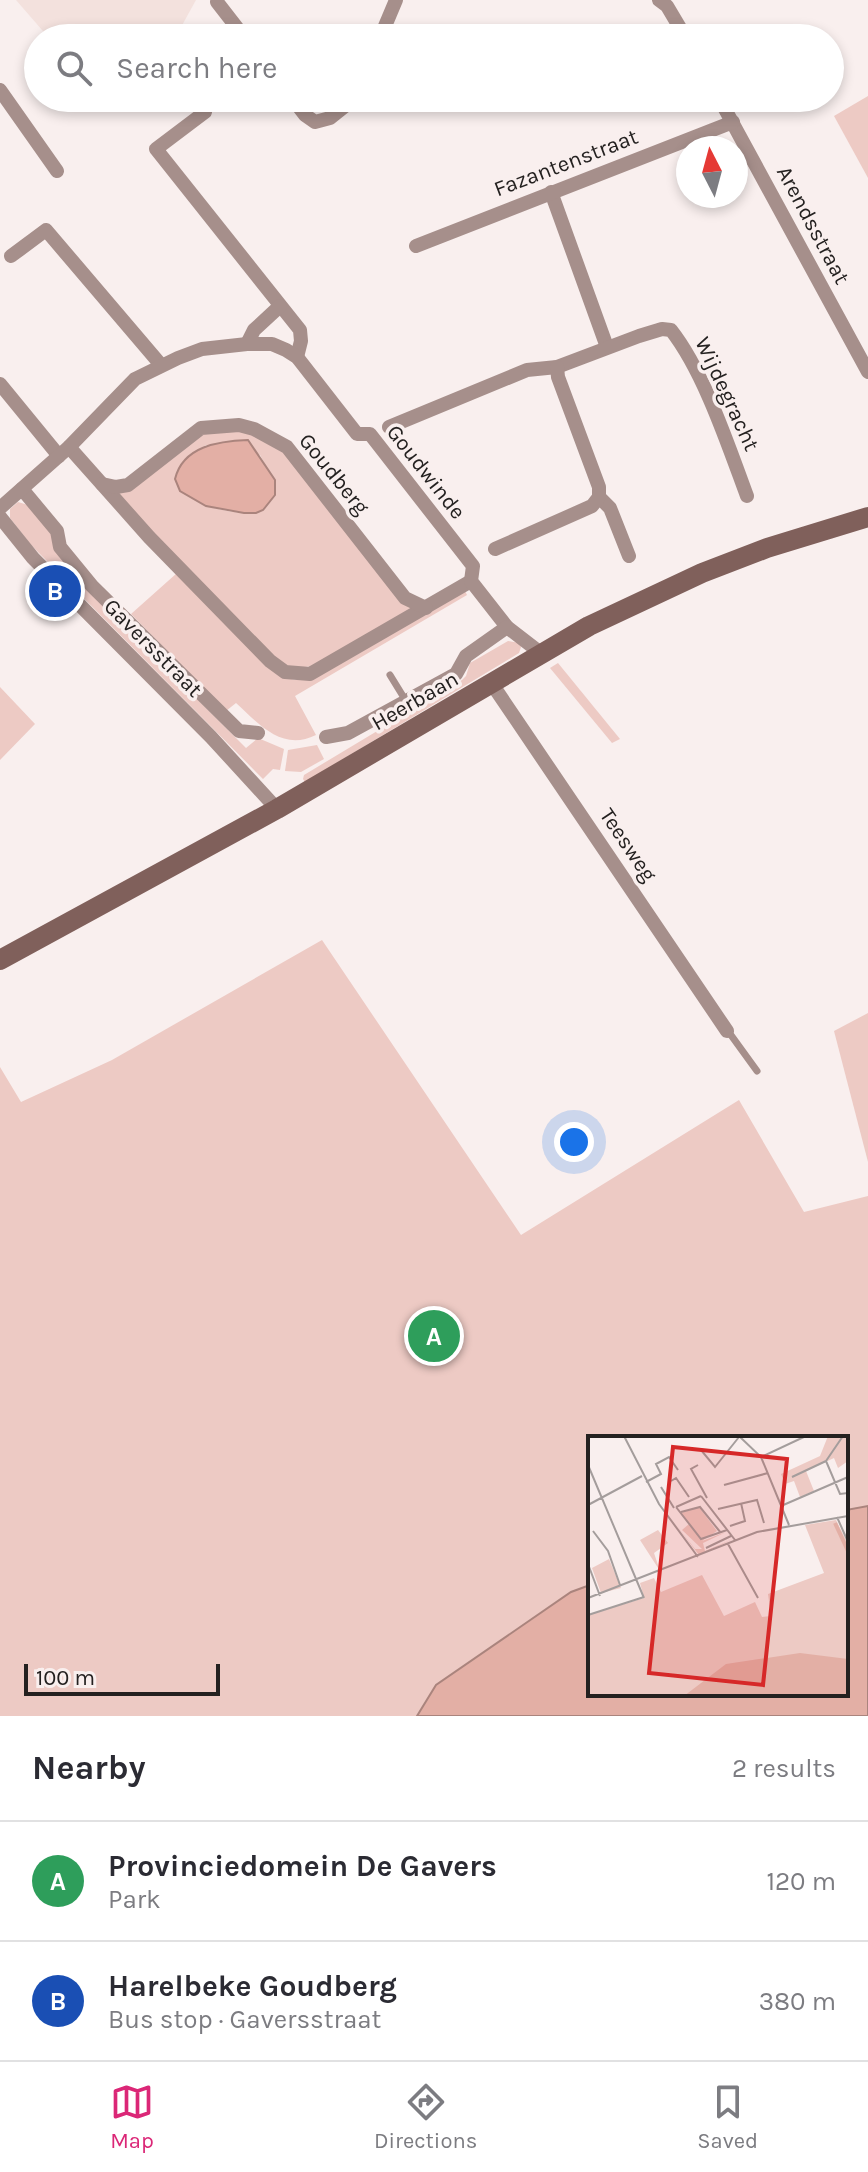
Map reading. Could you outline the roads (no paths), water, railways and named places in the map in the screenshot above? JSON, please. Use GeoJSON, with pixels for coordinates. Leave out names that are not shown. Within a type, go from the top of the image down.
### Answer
{"type":"FeatureCollection","features":[{"type":"Feature","properties":{"kind":"street"},"geometry":{"type":"LineString","coordinates":[[386,24],[396,0]]}},
{"type":"Feature","properties":{"kind":"street"},"geometry":{"type":"LineString","coordinates":[[217,2],[234,24]]}},
{"type":"Feature","properties":{"kind":"street"},"geometry":{"type":"LineString","coordinates":[[668,2],[679,24]]}},
{"type":"Feature","properties":{"kind":"street"},"geometry":{"type":"LineString","coordinates":[[0,90],[57,171]]}},
{"type":"Feature","properties":{"kind":"street"},"geometry":{"type":"LineString","coordinates":[[0,508],[64,451],[119,393],[135,379],[161,365],[202,349],[247,344],[272,344],[297,357],[300,330],[156,149],[205,112]]}},
{"type":"Feature","properties":{"kind":"street"},"geometry":{"type":"LineString","coordinates":[[303,112],[315,122],[330,118],[338,112]]}},
{"type":"Feature","properties":{"kind":"street","name":"Arendsstraat"},"geometry":{"type":"LineString","coordinates":[[727,112],[863,353],[868,372]]}},
{"type":"Feature","properties":{"kind":"street","name":"Fazantenstraat"},"geometry":{"type":"LineString","coordinates":[[416,246],[733,122]]}},
{"type":"Feature","properties":{"kind":"street"},"geometry":{"type":"LineString","coordinates":[[551,192],[607,347]]}},
{"type":"Feature","properties":{"kind":"street"},"geometry":{"type":"LineString","coordinates":[[11,256],[46,230],[161,365]]}},
{"type":"Feature","properties":{"kind":"street"},"geometry":{"type":"LineString","coordinates":[[247,344],[254,330],[280,306]]}},
{"type":"Feature","properties":{"kind":"street","name":"Wijdegracht"},"geometry":{"type":"LineString","coordinates":[[389,427],[527,370],[557,367],[662,329],[671,330],[681,343],[719,421],[747,496]]}},
{"type":"Feature","properties":{"kind":"street","name":"Goudwinde"},"geometry":{"type":"LineString","coordinates":[[297,357],[357,434],[370,434],[423,500],[473,566],[471,581],[507,627],[542,654]]}},
{"type":"Feature","properties":{"kind":"street"},"geometry":{"type":"LineString","coordinates":[[495,549],[592,506],[599,497],[599,487],[557,367]]}},
{"type":"Feature","properties":{"kind":"street"},"geometry":{"type":"LineString","coordinates":[[0,384],[64,451],[102,484],[160,549],[270,661],[285,672],[310,674],[471,581]]}},
{"type":"Feature","properties":{"kind":"street","name":"Goudberg"},"geometry":{"type":"LineString","coordinates":[[102,484],[116,487],[128,485],[201,428],[239,425],[254,429],[287,447],[405,598],[426,608]]}},
{"type":"Feature","properties":{"kind":"street"},"geometry":{"type":"LineString","coordinates":[[22,489],[57,531],[60,547],[92,586],[239,731],[258,733]]}},
{"type":"Feature","properties":{"kind":"street"},"geometry":{"type":"LineString","coordinates":[[599,497],[610,508],[629,556]]}},
{"type":"Feature","properties":{"kind":"street","name":"Gaversstraat"},"geometry":{"type":"LineString","coordinates":[[0,517],[33,558],[211,737],[277,809]]}},
{"type":"Feature","properties":{"kind":"street","name":"Heerbaan"},"geometry":{"type":"LineString","coordinates":[[0,960],[277,809],[589,626],[702,573],[767,548],[868,517]]}},
{"type":"Feature","properties":{"kind":"street"},"geometry":{"type":"LineString","coordinates":[[326,737],[348,733],[456,674],[466,656],[507,627]]}},
{"type":"Feature","properties":{"kind":"street","name":"Teesweg"},"geometry":{"type":"LineString","coordinates":[[492,684],[727,1031]]}},
{"type":"Feature","properties":{"kind":"lane"},"geometry":{"type":"LineString","coordinates":[[390,675],[406,701]]}},
{"type":"Feature","properties":{"kind":"lane"},"geometry":{"type":"LineString","coordinates":[[727,1031],[757,1071]]}},
{"type":"Feature","properties":{"kind":"place","name":"Harelbeke Goudberg"},"geometry":{"type":"Point","coordinates":[55,591]}},
{"type":"Feature","properties":{"kind":"place","name":"Provinciedomein De Gavers"},"geometry":{"type":"Point","coordinates":[434,1336]}}]}
